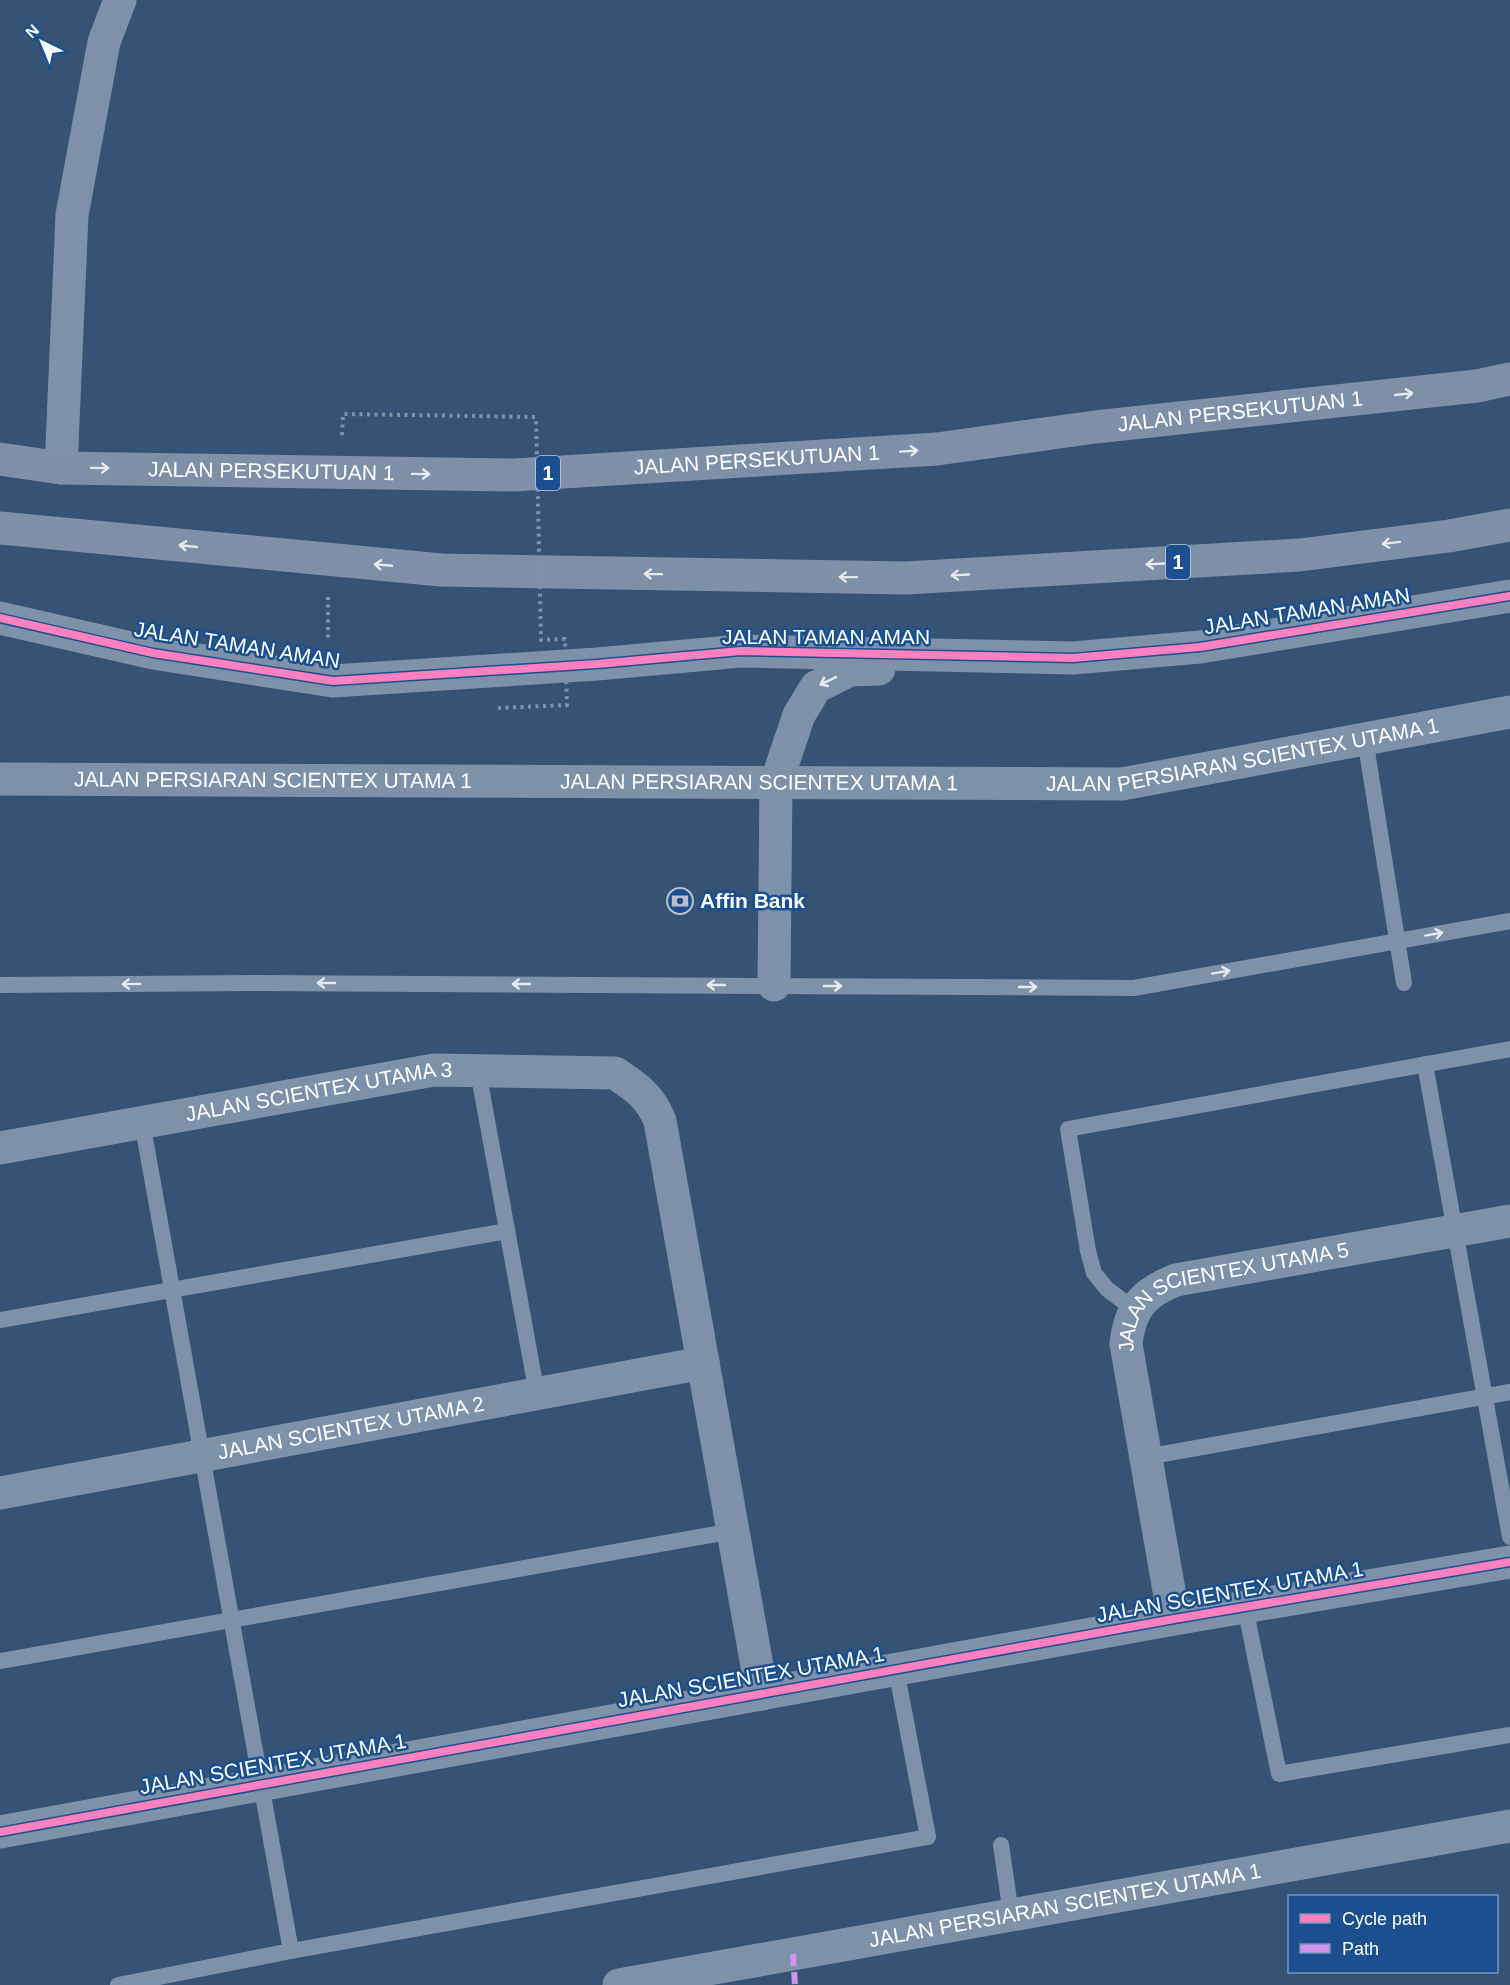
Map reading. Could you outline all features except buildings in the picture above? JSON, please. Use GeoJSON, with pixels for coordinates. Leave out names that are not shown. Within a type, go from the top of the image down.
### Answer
{"type":"FeatureCollection","features":[{"type":"Feature","properties":{"kind":"highway","name":"JALAN PERSEKUTUAN 1"},"geometry":{"type":"LineString","coordinates":[[0,459],[61,468],[514,475],[937,449],[1095,427],[1477,386],[1510,380]]}},
{"type":"Feature","properties":{"kind":"highway"},"geometry":{"type":"LineString","coordinates":[[1477,386],[1510,391]]}},
{"type":"Feature","properties":{"kind":"highway"},"geometry":{"type":"LineString","coordinates":[[1449,536],[1510,507]]}},
{"type":"Feature","properties":{"kind":"highway","name":"1"},"geometry":{"type":"LineString","coordinates":[[0,528],[441,570],[906,578],[1300,555],[1449,536],[1510,525]]}},
{"type":"Feature","properties":{"kind":"street"},"geometry":{"type":"LineString","coordinates":[[61,468],[72,215],[104,42],[120,0]]}},
{"type":"Feature","properties":{"kind":"street","name":"JALAN TAMAN AMAN"},"geometry":{"type":"LineString","coordinates":[[0,618],[153,653],[333,681],[597,664],[741,651],[1073,658],[1200,647],[1510,596]]}},
{"type":"Feature","properties":{"kind":"street"},"geometry":{"type":"LineString","coordinates":[[774,985],[776,783],[800,715],[816,687],[850,670],[1073,658]]}},
{"type":"Feature","properties":{"kind":"street","name":"JALAN PERSIARAN SCIENTEX UTAMA 1"},"geometry":{"type":"LineString","coordinates":[[0,779],[1122,784],[1510,712]]}},
{"type":"Feature","properties":{"kind":"street","name":"JALAN SCIENTEX UTAMA 3"},"geometry":{"type":"LineString","coordinates":[[0,1148],[434,1070],[615,1073],[638,1088],[653,1105],[660,1121],[703,1363]]}},
{"type":"Feature","properties":{"kind":"street","name":"JALAN SCIENTEX UTAMA 5"},"geometry":{"type":"LineString","coordinates":[[1174,1619],[1126,1344],[1128,1326],[1135,1310],[1146,1297],[1176,1280],[1510,1221]]}},
{"type":"Feature","properties":{"kind":"street"},"geometry":{"type":"LineString","coordinates":[[703,1363],[762,1694]]}},
{"type":"Feature","properties":{"kind":"street","name":"JALAN SCIENTEX UTAMA 2"},"geometry":{"type":"LineString","coordinates":[[0,1493],[703,1363]]}},
{"type":"Feature","properties":{"kind":"street","name":"JALAN SCIENTEX UTAMA 1"},"geometry":{"type":"LineString","coordinates":[[0,1832],[1174,1619],[1510,1562]]}},
{"type":"Feature","properties":{"kind":"street","name":"JALAN PERSIARAN SCIENTEX UTAMA 1"},"geometry":{"type":"LineString","coordinates":[[619,1985],[1510,1826]]}},
{"type":"Feature","properties":{"kind":"lane"},"geometry":{"type":"LineString","coordinates":[[1365,739],[1404,983]]}},
{"type":"Feature","properties":{"kind":"lane"},"geometry":{"type":"LineString","coordinates":[[0,985],[278,983],[1134,988],[1510,921]]}},
{"type":"Feature","properties":{"kind":"lane"},"geometry":{"type":"LineString","coordinates":[[1135,1310],[1107,1289],[1094,1273],[1088,1251],[1068,1129],[1510,1049]]}},
{"type":"Feature","properties":{"kind":"lane"},"geometry":{"type":"LineString","coordinates":[[1425,1064],[1510,1537]]}},
{"type":"Feature","properties":{"kind":"lane"},"geometry":{"type":"LineString","coordinates":[[478,1071],[537,1394]]}},
{"type":"Feature","properties":{"kind":"lane"},"geometry":{"type":"LineString","coordinates":[[142,1122],[291,1951]]}},
{"type":"Feature","properties":{"kind":"lane"},"geometry":{"type":"LineString","coordinates":[[0,1320],[507,1231]]}},
{"type":"Feature","properties":{"kind":"lane"},"geometry":{"type":"LineString","coordinates":[[1146,1457],[1510,1392]]}},
{"type":"Feature","properties":{"kind":"lane"},"geometry":{"type":"LineString","coordinates":[[0,1661],[733,1531]]}},
{"type":"Feature","properties":{"kind":"lane"},"geometry":{"type":"LineString","coordinates":[[1245,1607],[1279,1774],[1510,1735]]}},
{"type":"Feature","properties":{"kind":"lane"},"geometry":{"type":"LineString","coordinates":[[118,1985],[291,1951],[928,1837],[896,1669]]}},
{"type":"Feature","properties":{"kind":"lane"},"geometry":{"type":"LineString","coordinates":[[1001,1845],[1011,1914]]}},
{"type":"Feature","properties":{"kind":"path"},"geometry":{"type":"LineString","coordinates":[[343,414],[536,417],[541,640],[565,639],[567,705],[498,708]]}},
{"type":"Feature","properties":{"kind":"path"},"geometry":{"type":"LineString","coordinates":[[327,642],[329,560]]}},
{"type":"Feature","properties":{"kind":"marked path"},"geometry":{"type":"LineString","coordinates":[[793,1954],[795,1985]]}},
{"type":"Feature","properties":{"kind":"cycle path"},"geometry":{"type":"LineString","coordinates":[[0,618],[153,653],[333,681],[597,664],[741,651],[1073,658],[1200,647],[1510,596]]}},
{"type":"Feature","properties":{"kind":"cycle path"},"geometry":{"type":"LineString","coordinates":[[0,1832],[1174,1619],[1510,1562]]}},
{"type":"Feature","properties":{"kind":"place","name":"Affin Bank"},"geometry":{"type":"Point","coordinates":[680,901]}}]}
